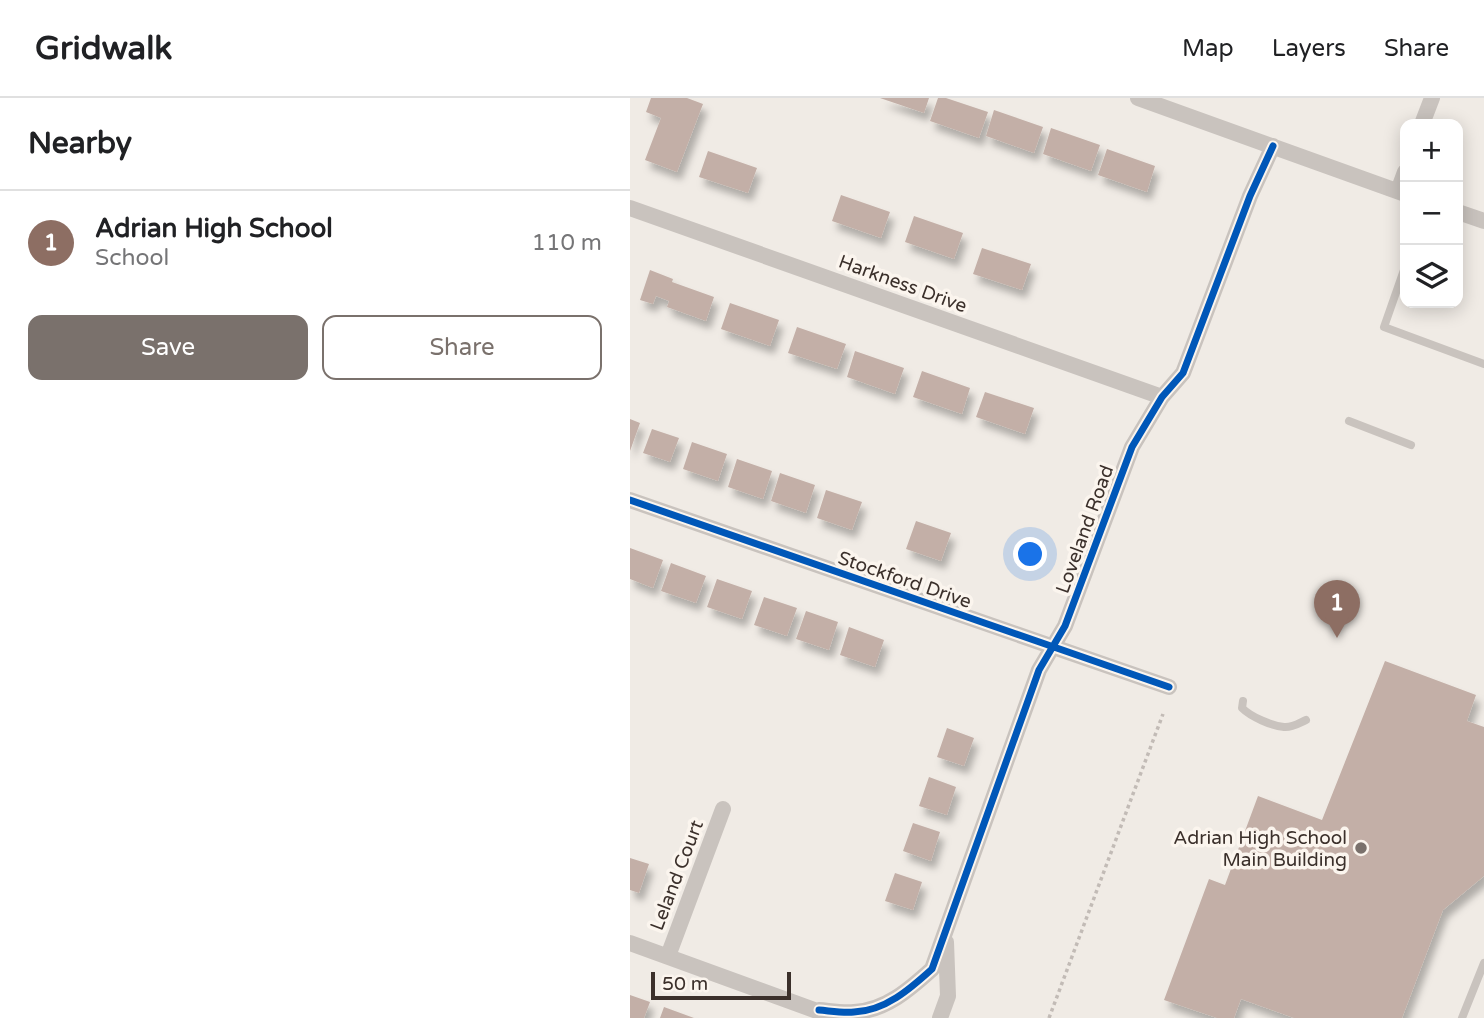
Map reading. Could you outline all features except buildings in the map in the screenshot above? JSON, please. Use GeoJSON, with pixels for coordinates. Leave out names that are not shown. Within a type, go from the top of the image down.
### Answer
{"type":"FeatureCollection","features":[{"type":"Feature","properties":{"kind":"street"},"geometry":{"type":"LineString","coordinates":[[1138,98],[1400,191]]}},
{"type":"Feature","properties":{"kind":"street"},"geometry":{"type":"LineString","coordinates":[[1424,119],[1432,98]]}},
{"type":"Feature","properties":{"kind":"street","name":"Loveland Road"},"geometry":{"type":"LineString","coordinates":[[630,943],[827,1014],[856,1012],[895,1000],[932,969],[1039,670],[1065,626],[1132,447],[1162,397],[1183,373],[1250,196],[1273,146]]}},
{"type":"Feature","properties":{"kind":"street","name":"Harkness Drive"},"geometry":{"type":"LineString","coordinates":[[630,208],[1162,397]]}},
{"type":"Feature","properties":{"kind":"street"},"geometry":{"type":"LineString","coordinates":[[1463,214],[1484,221]]}},
{"type":"Feature","properties":{"kind":"street","name":"Stockford Drive"},"geometry":{"type":"LineString","coordinates":[[630,500],[1169,687]]}},
{"type":"Feature","properties":{"kind":"street","name":"Leland Court"},"geometry":{"type":"LineString","coordinates":[[667,956],[723,809]]}},
{"type":"Feature","properties":{"kind":"street"},"geometry":{"type":"LineString","coordinates":[[940,1018],[948,996],[946,933]]}},
{"type":"Feature","properties":{"kind":"lane"},"geometry":{"type":"LineString","coordinates":[[1400,281],[1384,327],[1484,364]]}},
{"type":"Feature","properties":{"kind":"lane"},"geometry":{"type":"LineString","coordinates":[[1349,421],[1411,445]]}},
{"type":"Feature","properties":{"kind":"lane"},"geometry":{"type":"LineString","coordinates":[[1243,701],[1242,708],[1248,714],[1283,727],[1306,720]]}},
{"type":"Feature","properties":{"kind":"lane"},"geometry":{"type":"LineString","coordinates":[[1462,1018],[1484,963]]}},
{"type":"Feature","properties":{"kind":"path"},"geometry":{"type":"LineString","coordinates":[[1049,1018],[1163,713]]}},
{"type":"Feature","properties":{"kind":"cycle path"},"geometry":{"type":"LineString","coordinates":[[819,1010],[850,1012],[876,1008],[906,991],[932,969],[1039,670],[1065,626],[1132,447],[1162,397],[1183,373],[1250,196],[1273,146]]}},
{"type":"Feature","properties":{"kind":"cycle path"},"geometry":{"type":"LineString","coordinates":[[630,500],[1169,687]]}},
{"type":"Feature","properties":{"kind":"place","name":"Adrian High School"},"geometry":{"type":"Point","coordinates":[1337,638]}},
{"type":"Feature","properties":{"kind":"place","name":"Adrian High School Main Building"},"geometry":{"type":"Point","coordinates":[1361,848]}}]}
